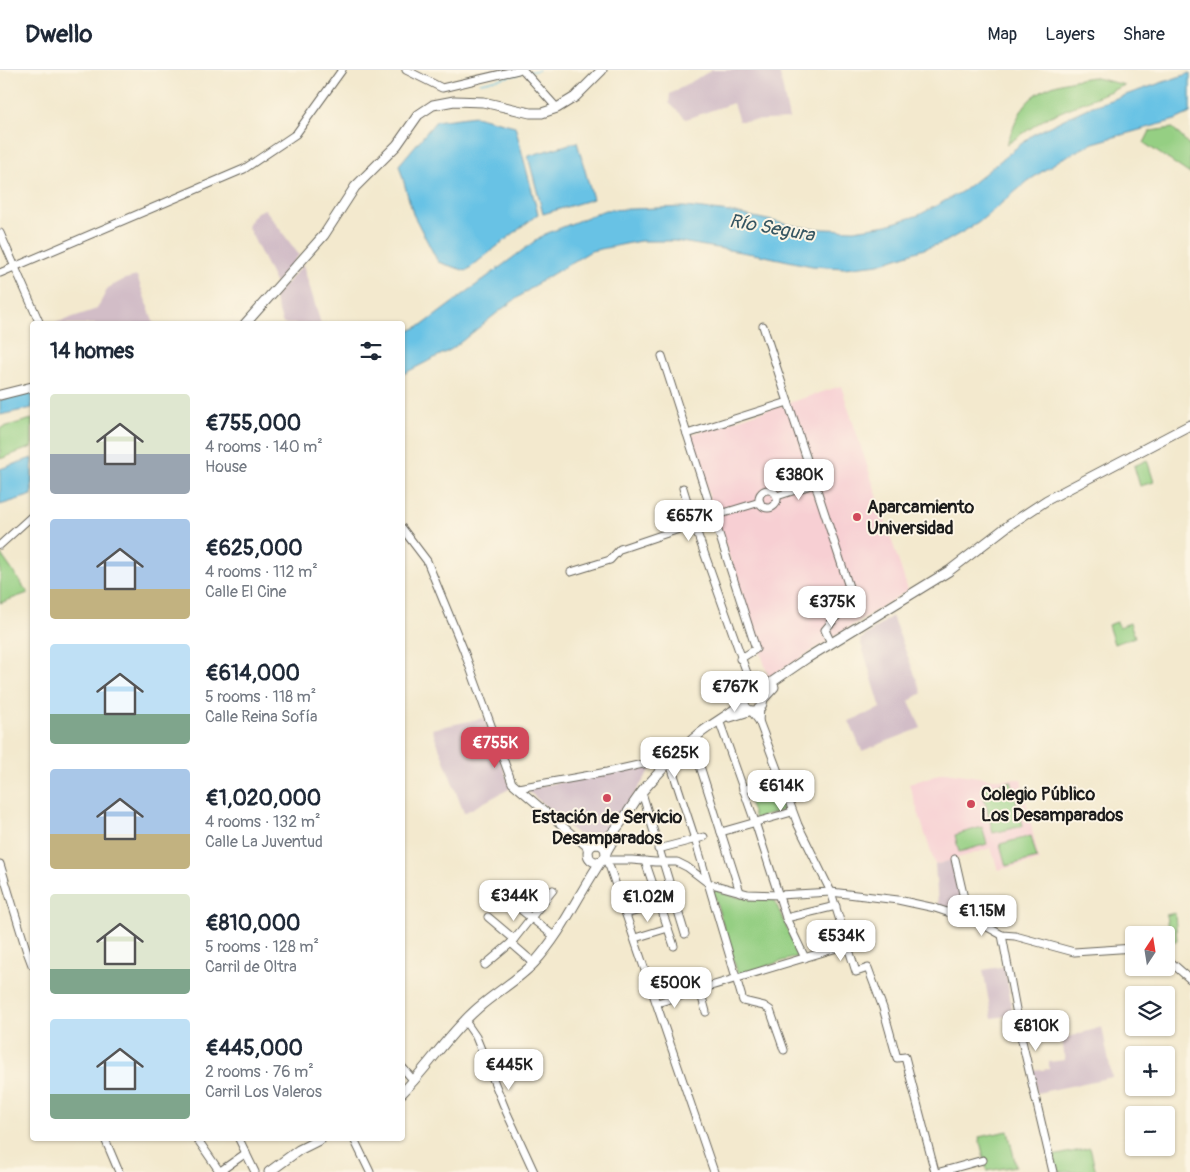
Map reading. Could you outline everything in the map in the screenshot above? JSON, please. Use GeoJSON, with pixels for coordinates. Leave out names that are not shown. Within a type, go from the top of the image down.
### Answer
{"type":"FeatureCollection","features":[{"type":"Feature","properties":{"kind":"main road"},"geometry":{"type":"LineString","coordinates":[[247,321],[324,235],[355,187],[397,144],[418,115],[433,105],[454,101],[482,102],[536,113],[556,108],[575,97],[602,70]]}},
{"type":"Feature","properties":{"kind":"main road"},"geometry":{"type":"LineString","coordinates":[[0,395],[30,387]]}},
{"type":"Feature","properties":{"kind":"main road"},"geometry":{"type":"LineString","coordinates":[[591,849],[608,838],[634,801],[698,734],[732,711],[744,701],[748,694],[755,693],[909,594],[949,571],[1009,525],[1047,500],[1190,425]]}},
{"type":"Feature","properties":{"kind":"main road"},"geometry":{"type":"LineString","coordinates":[[405,1090],[441,1046],[477,1008],[534,964],[555,937],[589,879],[607,858],[625,820],[669,764],[720,723],[732,716],[756,708],[776,685],[921,588]]}},
{"type":"Feature","properties":{"kind":"main road"},"geometry":{"type":"LineString","coordinates":[[755,693],[761,697],[756,708]]}},
{"type":"Feature","properties":{"kind":"main road"},"geometry":{"type":"LineString","coordinates":[[744,701],[744,706],[756,708]]}},
{"type":"Feature","properties":{"kind":"main road"},"geometry":{"type":"LineString","coordinates":[[591,849],[603,846],[607,858]]}},
{"type":"Feature","properties":{"kind":"main road"},"geometry":{"type":"LineString","coordinates":[[591,849],[596,862],[607,858]]}},
{"type":"Feature","properties":{"kind":"main road"},"geometry":{"type":"LineString","coordinates":[[589,879],[591,849]]}},
{"type":"Feature","properties":{"kind":"main road"},"geometry":{"type":"LineString","coordinates":[[269,1172],[299,1150],[317,1141]]}},
{"type":"Feature","properties":{"kind":"street"},"geometry":{"type":"LineString","coordinates":[[0,273],[244,169],[296,134],[342,70]]}},
{"type":"Feature","properties":{"kind":"street"},"geometry":{"type":"LineString","coordinates":[[406,70],[442,88],[518,70]]}},
{"type":"Feature","properties":{"kind":"street"},"geometry":{"type":"LineString","coordinates":[[523,70],[556,108]]}},
{"type":"Feature","properties":{"kind":"street"},"geometry":{"type":"LineString","coordinates":[[0,232],[39,321]]}},
{"type":"Feature","properties":{"kind":"street"},"geometry":{"type":"LineString","coordinates":[[763,326],[852,598],[825,630],[832,643]]}},
{"type":"Feature","properties":{"kind":"street"},"geometry":{"type":"LineString","coordinates":[[662,356],[756,649],[740,659]]}},
{"type":"Feature","properties":{"kind":"street"},"geometry":{"type":"LineString","coordinates":[[687,434],[788,402]]}},
{"type":"Feature","properties":{"kind":"street"},"geometry":{"type":"LineString","coordinates":[[777,496],[814,484]]}},
{"type":"Feature","properties":{"kind":"street"},"geometry":{"type":"LineString","coordinates":[[683,488],[740,659],[755,693]]}},
{"type":"Feature","properties":{"kind":"street"},"geometry":{"type":"LineString","coordinates":[[765,490],[771,490],[777,496],[777,502],[770,508],[764,507],[760,502],[760,493],[765,490]]}},
{"type":"Feature","properties":{"kind":"street"},"geometry":{"type":"LineString","coordinates":[[714,516],[760,502]]}},
{"type":"Feature","properties":{"kind":"street"},"geometry":{"type":"LineString","coordinates":[[0,545],[30,518]]}},
{"type":"Feature","properties":{"kind":"street"},"geometry":{"type":"LineString","coordinates":[[571,572],[610,560],[620,549],[688,526],[696,527]]}},
{"type":"Feature","properties":{"kind":"street"},"geometry":{"type":"LineString","coordinates":[[405,532],[427,561],[464,651],[512,783],[591,849]]}},
{"type":"Feature","properties":{"kind":"street"},"geometry":{"type":"LineString","coordinates":[[756,708],[792,812],[831,892],[856,972],[868,968],[883,1008],[897,1058],[905,1057],[935,1172]]}},
{"type":"Feature","properties":{"kind":"street"},"geometry":{"type":"LineString","coordinates":[[720,723],[786,918],[804,958]]}},
{"type":"Feature","properties":{"kind":"street"},"geometry":{"type":"LineString","coordinates":[[693,744],[740,892]]}},
{"type":"Feature","properties":{"kind":"street"},"geometry":{"type":"LineString","coordinates":[[518,788],[607,772],[658,760],[669,764]]}},
{"type":"Feature","properties":{"kind":"street"},"geometry":{"type":"LineString","coordinates":[[658,760],[669,764]]}},
{"type":"Feature","properties":{"kind":"street"},"geometry":{"type":"LineString","coordinates":[[669,764],[695,839],[743,1001],[764,1006],[770,1010],[784,1050]]}},
{"type":"Feature","properties":{"kind":"street"},"geometry":{"type":"LineString","coordinates":[[743,790],[779,777]]}},
{"type":"Feature","properties":{"kind":"street"},"geometry":{"type":"LineString","coordinates":[[643,796],[685,934]]}},
{"type":"Feature","properties":{"kind":"street"},"geometry":{"type":"LineString","coordinates":[[722,832],[792,812]]}},
{"type":"Feature","properties":{"kind":"street"},"geometry":{"type":"LineString","coordinates":[[658,849],[704,837]]}},
{"type":"Feature","properties":{"kind":"street"},"geometry":{"type":"LineString","coordinates":[[714,1172],[607,858],[681,864],[708,883],[748,894],[779,895],[831,892],[898,900],[935,908],[980,923],[1002,935],[1015,936],[1074,952],[1125,949]]}},
{"type":"Feature","properties":{"kind":"street"},"geometry":{"type":"LineString","coordinates":[[955,859],[969,920]]}},
{"type":"Feature","properties":{"kind":"street"},"geometry":{"type":"LineString","coordinates":[[645,862],[674,946]]}},
{"type":"Feature","properties":{"kind":"street"},"geometry":{"type":"LineString","coordinates":[[0,864],[30,960]]}},
{"type":"Feature","properties":{"kind":"street"},"geometry":{"type":"LineString","coordinates":[[485,965],[512,941],[553,890]]}},
{"type":"Feature","properties":{"kind":"street"},"geometry":{"type":"LineString","coordinates":[[626,914],[676,900]]}},
{"type":"Feature","properties":{"kind":"street"},"geometry":{"type":"LineString","coordinates":[[515,905],[555,937]]}},
{"type":"Feature","properties":{"kind":"street"},"geometry":{"type":"LineString","coordinates":[[786,918],[836,906]]}},
{"type":"Feature","properties":{"kind":"street"},"geometry":{"type":"LineString","coordinates":[[488,917],[534,964]]}},
{"type":"Feature","properties":{"kind":"street"},"geometry":{"type":"LineString","coordinates":[[635,938],[668,928]]}},
{"type":"Feature","properties":{"kind":"street"},"geometry":{"type":"LineString","coordinates":[[1002,935],[1022,1041],[1053,1172]]}},
{"type":"Feature","properties":{"kind":"street"},"geometry":{"type":"LineString","coordinates":[[656,1003],[847,945],[867,941]]}},
{"type":"Feature","properties":{"kind":"street"},"geometry":{"type":"LineString","coordinates":[[1175,966],[1190,979]]}},
{"type":"Feature","properties":{"kind":"street"},"geometry":{"type":"LineString","coordinates":[[700,990],[706,1012]]}},
{"type":"Feature","properties":{"kind":"street"},"geometry":{"type":"LineString","coordinates":[[465,1021],[476,1037],[506,1111],[534,1172]]}},
{"type":"Feature","properties":{"kind":"street"},"geometry":{"type":"LineString","coordinates":[[405,1070],[414,1081]]}},
{"type":"Feature","properties":{"kind":"street"},"geometry":{"type":"LineString","coordinates":[[106,1141],[119,1172]]}},
{"type":"Feature","properties":{"kind":"street"},"geometry":{"type":"LineString","coordinates":[[199,1141],[219,1172],[246,1153]]}},
{"type":"Feature","properties":{"kind":"street"},"geometry":{"type":"LineString","coordinates":[[240,1141],[254,1172]]}},
{"type":"Feature","properties":{"kind":"street"},"geometry":{"type":"LineString","coordinates":[[355,1141],[370,1172]]}},
{"type":"Feature","properties":{"kind":"street"},"geometry":{"type":"LineString","coordinates":[[940,1172],[983,1160]]}},
{"type":"Feature","properties":{"kind":"shaded area"},"geometry":{"type":"Polygon","coordinates":[[[712,70],[779,70],[789,119],[739,121],[733,103],[686,119],[669,103],[670,94],[712,70]]]}},
{"type":"Feature","properties":{"kind":"shaded area"},"geometry":{"type":"Polygon","coordinates":[[[265,209],[299,255],[276,284],[247,225],[257,212],[265,209]]]}},
{"type":"Feature","properties":{"kind":"shaded area"},"geometry":{"type":"Polygon","coordinates":[[[303,265],[320,321],[282,321],[274,297],[303,265]]]}},
{"type":"Feature","properties":{"kind":"shaded area"},"geometry":{"type":"Polygon","coordinates":[[[137,276],[153,321],[61,321],[97,309],[108,288],[125,279],[137,276]]]}},
{"type":"Feature","properties":{"kind":"shaded area"},"geometry":{"type":"Polygon","coordinates":[[[841,386],[908,590],[769,678],[689,435],[841,386]]]}},
{"type":"Feature","properties":{"kind":"shaded area"},"geometry":{"type":"Polygon","coordinates":[[[892,616],[922,693],[909,701],[921,728],[862,751],[849,721],[881,708],[860,640],[892,616]]]}},
{"type":"Feature","properties":{"kind":"shaded area"},"geometry":{"type":"Polygon","coordinates":[[[484,718],[511,788],[464,813],[432,729],[484,718]]]}},
{"type":"Feature","properties":{"kind":"shaded area"},"geometry":{"type":"Polygon","coordinates":[[[654,764],[614,826],[601,838],[588,844],[526,789],[654,764]]]}},
{"type":"Feature","properties":{"kind":"shaded area","name":"Colegio Público Los Desamparados"},"geometry":{"type":"Polygon","coordinates":[[[945,772],[992,779],[1021,779],[1039,861],[998,870],[991,848],[935,865],[909,784],[945,772]]]}},
{"type":"Feature","properties":{"kind":"shaded area"},"geometry":{"type":"Polygon","coordinates":[[[955,859],[963,914],[938,905],[935,865],[955,859]]]}},
{"type":"Feature","properties":{"kind":"shaded area"},"geometry":{"type":"Polygon","coordinates":[[[1005,966],[1013,1015],[992,1018],[983,970],[1005,966]]]}},
{"type":"Feature","properties":{"kind":"shaded area"},"geometry":{"type":"Polygon","coordinates":[[[1102,1027],[1112,1077],[1037,1093],[1033,1071],[1049,1069],[1049,1062],[1065,1060],[1062,1039],[1102,1027]]]}},
{"type":"Feature","properties":{"kind":"green space"},"geometry":{"type":"Polygon","coordinates":[[[1092,77],[1125,85],[1046,118],[1006,145],[1025,105],[1039,92],[1056,85],[1092,77]]]}},
{"type":"Feature","properties":{"kind":"green space"},"geometry":{"type":"Polygon","coordinates":[[[1173,128],[1190,146],[1190,174],[1144,143],[1150,131],[1173,128]]]}},
{"type":"Feature","properties":{"kind":"green space"},"geometry":{"type":"Polygon","coordinates":[[[30,420],[30,448],[0,459],[0,428],[30,420]]]}},
{"type":"Feature","properties":{"kind":"green space"},"geometry":{"type":"Polygon","coordinates":[[[1147,460],[1154,482],[1140,486],[1134,466],[1147,460]]]}},
{"type":"Feature","properties":{"kind":"green space"},"geometry":{"type":"Polygon","coordinates":[[[0,553],[28,593],[0,603],[0,553]]]}},
{"type":"Feature","properties":{"kind":"green space"},"geometry":{"type":"Polygon","coordinates":[[[1117,622],[1119,627],[1130,623],[1135,637],[1114,644],[1108,625],[1117,622]]]}},
{"type":"Feature","properties":{"kind":"green space"},"geometry":{"type":"Polygon","coordinates":[[[777,781],[786,809],[755,819],[746,791],[777,781]]]}},
{"type":"Feature","properties":{"kind":"green space"},"geometry":{"type":"Polygon","coordinates":[[[1011,781],[1023,826],[993,833],[982,789],[1011,781]]]}},
{"type":"Feature","properties":{"kind":"green space"},"geometry":{"type":"Polygon","coordinates":[[[982,827],[987,844],[959,852],[955,835],[982,827]]]}},
{"type":"Feature","properties":{"kind":"green space"},"geometry":{"type":"Polygon","coordinates":[[[1031,836],[1037,858],[1006,866],[1000,844],[1031,836]]]}},
{"type":"Feature","properties":{"kind":"green space"},"geometry":{"type":"Polygon","coordinates":[[[712,888],[741,898],[774,899],[799,956],[738,975],[712,888]]]}},
{"type":"Feature","properties":{"kind":"green space"},"geometry":{"type":"Polygon","coordinates":[[[1175,913],[1177,941],[1175,941],[1175,926],[1168,926],[1166,915],[1175,913]]]}},
{"type":"Feature","properties":{"kind":"green space"},"geometry":{"type":"Polygon","coordinates":[[[1008,1131],[1016,1166],[987,1171],[979,1137],[1008,1131]]]}},
{"type":"Feature","properties":{"kind":"green space"},"geometry":{"type":"Polygon","coordinates":[[[1090,1148],[1096,1172],[1057,1172],[1053,1156],[1090,1148]]]}},
{"type":"Feature","properties":{"kind":"water","name":"Río Segura"},"geometry":{"type":"Polygon","coordinates":[[[1190,73],[1190,113],[1175,120],[1093,143],[1061,159],[1028,181],[978,223],[945,242],[879,264],[844,268],[812,266],[675,241],[640,241],[591,251],[541,281],[452,349],[405,373],[405,333],[424,324],[543,235],[605,210],[684,207],[730,212],[800,227],[823,229],[854,230],[887,225],[919,215],[963,191],[1032,135],[1090,107],[1190,73]]]}},
{"type":"Feature","properties":{"kind":"water"},"geometry":{"type":"Polygon","coordinates":[[[475,116],[515,126],[538,214],[466,271],[438,262],[413,214],[399,165],[436,121],[475,116]]]}},
{"type":"Feature","properties":{"kind":"water"},"geometry":{"type":"Polygon","coordinates":[[[577,142],[593,199],[543,214],[528,156],[577,142]]]}},
{"type":"Feature","properties":{"kind":"water"},"geometry":{"type":"Polygon","coordinates":[[[30,392],[30,408],[0,415],[0,400],[30,392]]]}},
{"type":"Feature","properties":{"kind":"water"},"geometry":{"type":"Polygon","coordinates":[[[30,459],[30,496],[0,505],[0,469],[30,459]]]}},
{"type":"Feature","properties":{"kind":"waterway"},"geometry":{"type":"LineString","coordinates":[[529,72],[539,70]]}},
{"type":"Feature","properties":{"kind":"waterway"},"geometry":{"type":"LineString","coordinates":[[480,83],[521,74]]}},
{"type":"Feature","properties":{"kind":"place","name":"Aparcamiento Universidad"},"geometry":{"type":"Point","coordinates":[857,517]}},
{"type":"Feature","properties":{"kind":"place","name":"Estación de Servicio Desamparados"},"geometry":{"type":"Point","coordinates":[607,798]}},
{"type":"Feature","properties":{"kind":"place","name":"Colegio Público Los Desamparados"},"geometry":{"type":"Point","coordinates":[971,804]}}]}
